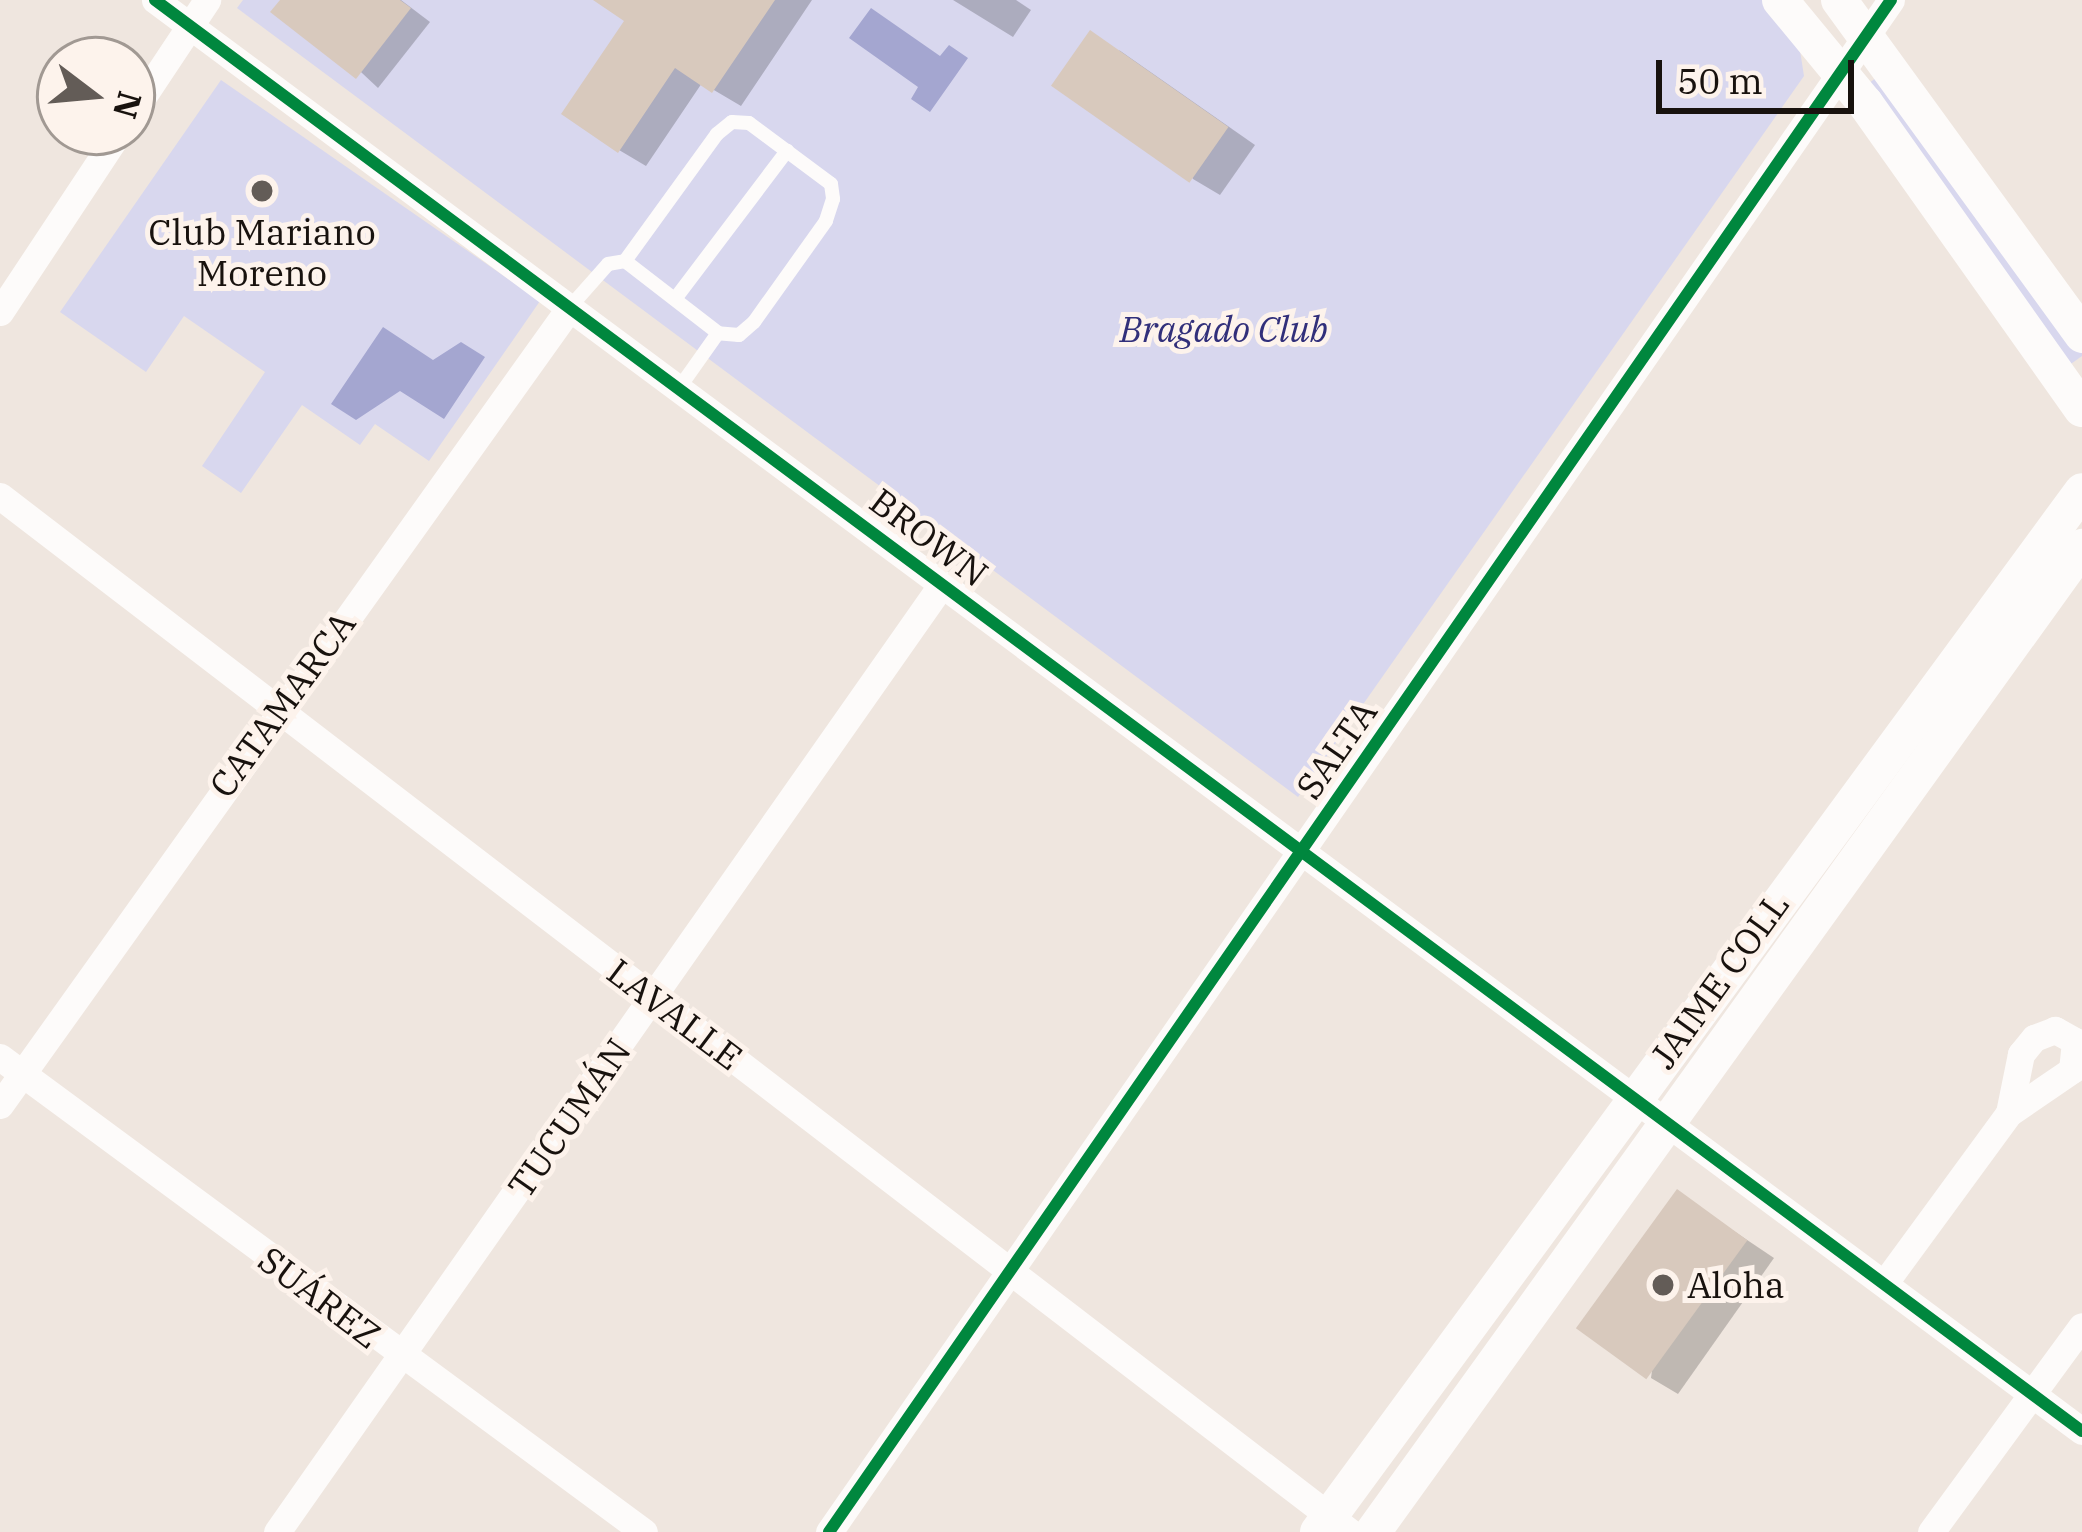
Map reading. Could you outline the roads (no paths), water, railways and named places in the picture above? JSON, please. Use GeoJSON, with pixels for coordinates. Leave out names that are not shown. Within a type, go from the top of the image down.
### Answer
{"type":"FeatureCollection","features":[{"type":"Feature","properties":{"kind":"main road"},"geometry":{"type":"LineString","coordinates":[[1780,0],[1841,70],[2082,410]]}},
{"type":"Feature","properties":{"kind":"main road"},"geometry":{"type":"LineString","coordinates":[[1839,0],[2082,335]]}},
{"type":"Feature","properties":{"kind":"main road","name":"JAIME COLL"},"geometry":{"type":"LineString","coordinates":[[1333,1526],[1636,1093],[2082,491]]}},
{"type":"Feature","properties":{"kind":"main road","name":"JAIME COLL"},"geometry":{"type":"LineString","coordinates":[[1372,1532],[2082,547]]}},
{"type":"Feature","properties":{"kind":"street","name":"BROWN"},"geometry":{"type":"LineString","coordinates":[[155,0],[1670,1118],[2082,1430]]}},
{"type":"Feature","properties":{"kind":"street"},"geometry":{"type":"LineString","coordinates":[[156,77],[207,0]]}},
{"type":"Feature","properties":{"kind":"street","name":"SALTA"},"geometry":{"type":"LineString","coordinates":[[829,1532],[1892,0]]}},
{"type":"Feature","properties":{"kind":"street"},"geometry":{"type":"LineString","coordinates":[[0,312],[103,156]]}},
{"type":"Feature","properties":{"kind":"street","name":"CATAMARCA"},"geometry":{"type":"LineString","coordinates":[[0,1105],[11,1065],[570,307]]}},
{"type":"Feature","properties":{"kind":"street","name":"LAVALLE"},"geometry":{"type":"LineString","coordinates":[[0,496],[1009,1269],[1333,1526]]}},
{"type":"Feature","properties":{"kind":"street","name":"TUCUMÁN"},"geometry":{"type":"LineString","coordinates":[[277,1532],[942,584]]}},
{"type":"Feature","properties":{"kind":"street","name":"SUÁREZ"},"geometry":{"type":"LineString","coordinates":[[11,1065],[402,1358],[644,1532]]}},
{"type":"Feature","properties":{"kind":"street"},"geometry":{"type":"LineString","coordinates":[[1886,1281],[2009,1113]]}},
{"type":"Feature","properties":{"kind":"street"},"geometry":{"type":"LineString","coordinates":[[1931,1532],[2082,1326]]}},
{"type":"Feature","properties":{"kind":"lane"},"geometry":{"type":"LineString","coordinates":[[570,307],[608,264],[625,261],[732,122],[749,123],[831,184],[826,220],[754,322],[739,335],[718,333],[625,261]]}},
{"type":"Feature","properties":{"kind":"lane"},"geometry":{"type":"LineString","coordinates":[[675,299],[787,151]]}},
{"type":"Feature","properties":{"kind":"lane"},"geometry":{"type":"LineString","coordinates":[[679,388],[718,333]]}},
{"type":"Feature","properties":{"kind":"water"},"geometry":{"type":"Polygon","coordinates":[[[871,8],[940,56],[949,45],[968,58],[930,112],[911,99],[918,87],[849,38],[871,8]]]}},
{"type":"Feature","properties":{"kind":"water"},"geometry":{"type":"Polygon","coordinates":[[[383,327],[433,360],[461,342],[485,357],[444,419],[400,391],[356,420],[331,404],[383,327]]]}},
{"type":"Feature","properties":{"kind":"place","name":"Club Mariano Moreno"},"geometry":{"type":"Point","coordinates":[262,191]}},
{"type":"Feature","properties":{"kind":"place","name":"Aloha"},"geometry":{"type":"Point","coordinates":[1663,1285]}},
{"type":"Feature","properties":{"kind":"park label","name":"Bragado Club"},"geometry":{"type":"Point","coordinates":[1224,329]}}]}
